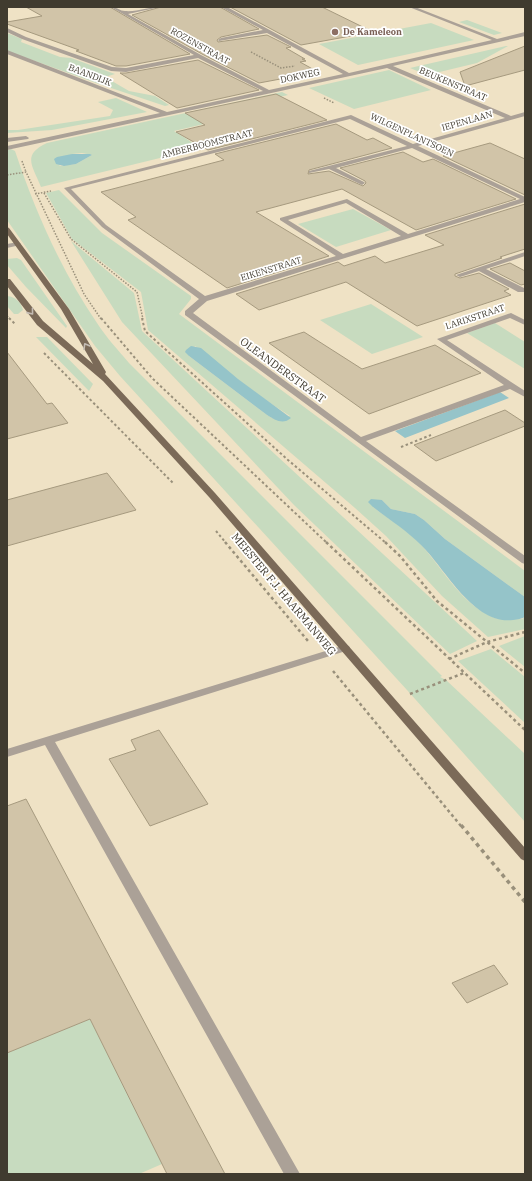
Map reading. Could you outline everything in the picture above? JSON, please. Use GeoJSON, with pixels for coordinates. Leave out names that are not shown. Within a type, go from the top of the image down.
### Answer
{"type":"FeatureCollection","features":[{"type":"Feature","properties":{"kind":"main road","name":"MEESTER F.J. HAARMANWEG"},"geometry":{"type":"LineString","coordinates":[[7,229],[65,309],[106,379]]}},
{"type":"Feature","properties":{"kind":"main road","name":"MEESTER F.J. HAARMANWEG"},"geometry":{"type":"LineString","coordinates":[[7,281],[40,323],[106,379],[212,495],[525,856]]}},
{"type":"Feature","properties":{"kind":"street","name":"ROZENSTRAAT"},"geometry":{"type":"LineString","coordinates":[[113,7],[199,56],[269,92]]}},
{"type":"Feature","properties":{"kind":"street"},"geometry":{"type":"LineString","coordinates":[[124,13],[158,7]]}},
{"type":"Feature","properties":{"kind":"street"},"geometry":{"type":"LineString","coordinates":[[222,7],[349,75]]}},
{"type":"Feature","properties":{"kind":"street"},"geometry":{"type":"LineString","coordinates":[[411,7],[498,41]]}},
{"type":"Feature","properties":{"kind":"street"},"geometry":{"type":"LineString","coordinates":[[7,30],[24,38],[110,69],[126,70],[199,56]]}},
{"type":"Feature","properties":{"kind":"street"},"geometry":{"type":"LineString","coordinates":[[221,40],[268,31]]}},
{"type":"Feature","properties":{"kind":"street","name":"DOKWEG"},"geometry":{"type":"LineString","coordinates":[[7,148],[349,75],[525,34]]}},
{"type":"Feature","properties":{"kind":"street","name":"BAANDIJK"},"geometry":{"type":"LineString","coordinates":[[7,52],[168,114]]}},
{"type":"Feature","properties":{"kind":"street","name":"BEUKENSTRAAT"},"geometry":{"type":"LineString","coordinates":[[388,66],[510,118]]}},
{"type":"Feature","properties":{"kind":"street","name":"IEPENLAAN"},"geometry":{"type":"LineString","coordinates":[[311,172],[413,146],[524,115]]}},
{"type":"Feature","properties":{"kind":"street","name":"WILGENPLANTSOEN"},"geometry":{"type":"LineString","coordinates":[[351,117],[525,199]]}},
{"type":"Feature","properties":{"kind":"street","name":"AMBERBOOMSTRAAT"},"geometry":{"type":"LineString","coordinates":[[204,299],[104,226],[67,188],[351,117]]}},
{"type":"Feature","properties":{"kind":"street","name":"DOKWEG"},"geometry":{"type":"LineString","coordinates":[[7,140],[78,132]]}},
{"type":"Feature","properties":{"kind":"street"},"geometry":{"type":"LineString","coordinates":[[330,167],[362,183]]}},
{"type":"Feature","properties":{"kind":"street","name":"EIKENSTRAAT"},"geometry":{"type":"LineString","coordinates":[[204,299],[408,237],[525,199]]}},
{"type":"Feature","properties":{"kind":"street"},"geometry":{"type":"LineString","coordinates":[[343,257],[282,219],[347,201],[408,237]]}},
{"type":"Feature","properties":{"kind":"street"},"geometry":{"type":"LineString","coordinates":[[7,246],[18,244]]}},
{"type":"Feature","properties":{"kind":"street"},"geometry":{"type":"LineString","coordinates":[[460,275],[525,254]]}},
{"type":"Feature","properties":{"kind":"street"},"geometry":{"type":"LineString","coordinates":[[481,269],[521,290]]}},
{"type":"Feature","properties":{"kind":"street","name":"OLEANDERSTRAAT"},"geometry":{"type":"LineString","coordinates":[[204,299],[188,313],[226,343],[525,561]]}},
{"type":"Feature","properties":{"kind":"street","name":"LARIXSTRAAT"},"geometry":{"type":"LineString","coordinates":[[525,322],[511,315],[441,339],[509,386],[525,395]]}},
{"type":"Feature","properties":{"kind":"street"},"geometry":{"type":"LineString","coordinates":[[361,440],[509,386]]}},
{"type":"Feature","properties":{"kind":"street"},"geometry":{"type":"LineString","coordinates":[[7,753],[321,657],[345,648]]}},
{"type":"Feature","properties":{"kind":"street"},"geometry":{"type":"LineString","coordinates":[[48,740],[292,1174]]}},
{"type":"Feature","properties":{"kind":"path"},"geometry":{"type":"LineString","coordinates":[[228,39],[280,68],[322,61]]}},
{"type":"Feature","properties":{"kind":"path"},"geometry":{"type":"LineString","coordinates":[[298,86],[353,112],[351,117]]}},
{"type":"Feature","properties":{"kind":"path"},"geometry":{"type":"LineString","coordinates":[[7,175],[26,172],[35,194],[84,294],[102,320],[135,360],[152,378],[525,730]]}},
{"type":"Feature","properties":{"kind":"path"},"geometry":{"type":"LineString","coordinates":[[35,194],[44,193],[71,239],[137,292],[145,331],[288,460],[382,539],[400,556],[437,601],[525,673]]}},
{"type":"Feature","properties":{"kind":"path"},"geometry":{"type":"LineString","coordinates":[[7,316],[18,327]]}},
{"type":"Feature","properties":{"kind":"path"},"geometry":{"type":"LineString","coordinates":[[40,349],[178,488]]}},
{"type":"Feature","properties":{"kind":"path","name":"MEESTER F.J. HAARMANWEG"},"geometry":{"type":"LineString","coordinates":[[214,529],[525,902]]}},
{"type":"Feature","properties":{"kind":"path"},"geometry":{"type":"LineString","coordinates":[[449,659],[487,642],[525,632]]}},
{"type":"Feature","properties":{"kind":"path"},"geometry":{"type":"LineString","coordinates":[[364,709],[390,701],[464,673]]}},
{"type":"Feature","properties":{"kind":"green space"},"geometry":{"type":"Polygon","coordinates":[[[467,20],[502,33],[494,35],[459,22],[467,20]]]}},
{"type":"Feature","properties":{"kind":"green space"},"geometry":{"type":"Polygon","coordinates":[[[431,23],[474,40],[358,65],[319,44],[431,23]]]}},
{"type":"Feature","properties":{"kind":"green space"},"geometry":{"type":"Polygon","coordinates":[[[7,33],[22,39],[21,42],[60,57],[71,58],[115,74],[105,77],[129,91],[155,96],[169,105],[165,106],[99,84],[7,51],[7,33]]]}},
{"type":"Feature","properties":{"kind":"green space"},"geometry":{"type":"Polygon","coordinates":[[[508,46],[477,63],[427,75],[410,68],[508,46]]]}},
{"type":"Feature","properties":{"kind":"green space"},"geometry":{"type":"Polygon","coordinates":[[[389,70],[431,90],[354,109],[309,88],[389,70]]]}},
{"type":"Feature","properties":{"kind":"green space"},"geometry":{"type":"Polygon","coordinates":[[[282,92],[288,95],[248,104],[260,111],[174,131],[201,148],[41,187],[31,162],[34,152],[39,147],[47,143],[282,92]],[[82,153],[72,154],[59,166],[76,164],[92,155],[82,153]]]}},
{"type":"Feature","properties":{"kind":"green space"},"geometry":{"type":"Polygon","coordinates":[[[116,98],[147,112],[52,130],[7,133],[7,130],[18,130],[110,116],[113,110],[98,102],[116,98]]]}},
{"type":"Feature","properties":{"kind":"green space"},"geometry":{"type":"Polygon","coordinates":[[[11,149],[15,151],[40,218],[72,282],[84,303],[116,348],[129,363],[442,676],[440,677],[446,680],[525,754],[525,822],[407,690],[120,376],[95,346],[7,220],[7,150],[11,149]]]}},
{"type":"Feature","properties":{"kind":"green space"},"geometry":{"type":"Polygon","coordinates":[[[59,190],[102,233],[191,296],[191,299],[179,314],[525,571],[525,597],[445,539],[415,514],[391,509],[382,500],[373,507],[418,541],[455,587],[473,605],[495,618],[522,619],[525,617],[525,629],[488,637],[442,596],[386,536],[355,508],[148,330],[141,292],[72,239],[46,193],[59,190]],[[195,346],[189,356],[267,415],[274,419],[290,416],[224,369],[195,346]]]}},
{"type":"Feature","properties":{"kind":"green space"},"geometry":{"type":"Polygon","coordinates":[[[353,209],[391,230],[336,247],[298,224],[353,209]]]}},
{"type":"Feature","properties":{"kind":"green space"},"geometry":{"type":"Polygon","coordinates":[[[71,241],[134,293],[142,331],[477,641],[450,654],[294,505],[122,322],[71,241]]]}},
{"type":"Feature","properties":{"kind":"green space"},"geometry":{"type":"Polygon","coordinates":[[[17,258],[21,260],[67,326],[66,328],[7,265],[7,259],[17,258]]]}},
{"type":"Feature","properties":{"kind":"green space"},"geometry":{"type":"Polygon","coordinates":[[[7,296],[18,300],[23,310],[18,314],[14,314],[7,306],[7,296]]]}},
{"type":"Feature","properties":{"kind":"green space"},"geometry":{"type":"Polygon","coordinates":[[[371,304],[423,337],[372,354],[320,320],[371,304]]]}},
{"type":"Feature","properties":{"kind":"green space"},"geometry":{"type":"Polygon","coordinates":[[[495,323],[525,342],[525,369],[467,333],[495,323]]]}},
{"type":"Feature","properties":{"kind":"green space"},"geometry":{"type":"Polygon","coordinates":[[[36,337],[47,337],[93,384],[89,391],[36,337]]]}},
{"type":"Feature","properties":{"kind":"green space"},"geometry":{"type":"Polygon","coordinates":[[[525,636],[525,667],[499,646],[525,636]]]}},
{"type":"Feature","properties":{"kind":"green space"},"geometry":{"type":"Polygon","coordinates":[[[491,649],[525,677],[525,723],[458,661],[491,649]]]}},
{"type":"Feature","properties":{"kind":"green space"},"geometry":{"type":"Polygon","coordinates":[[[90,1019],[162,1164],[139,1174],[7,1174],[7,1053],[90,1019]]]}},
{"type":"Feature","properties":{"kind":"water"},"geometry":{"type":"Polygon","coordinates":[[[72,154],[92,155],[76,164],[64,166],[56,164],[54,159],[57,157],[72,154]]]}},
{"type":"Feature","properties":{"kind":"water"},"geometry":{"type":"Polygon","coordinates":[[[191,346],[201,348],[238,379],[291,418],[282,421],[276,420],[267,415],[189,356],[185,352],[191,346]]]}},
{"type":"Feature","properties":{"kind":"water"},"geometry":{"type":"Polygon","coordinates":[[[500,392],[509,398],[405,438],[395,431],[500,392]]]}},
{"type":"Feature","properties":{"kind":"water"},"geometry":{"type":"Polygon","coordinates":[[[371,499],[382,500],[391,509],[415,514],[445,539],[525,597],[525,617],[513,620],[499,619],[485,614],[473,605],[461,593],[421,545],[368,502],[371,499]]]}},
{"type":"Feature","properties":{"kind":"building"},"geometry":{"type":"Polygon","coordinates":[[[26,7],[110,7],[190,54],[126,66],[116,66],[76,51],[79,50],[7,24],[7,22],[42,16],[26,7]]]}},
{"type":"Feature","properties":{"kind":"building"},"geometry":{"type":"Polygon","coordinates":[[[161,7],[220,7],[259,29],[221,37],[217,40],[218,42],[267,35],[291,47],[286,48],[306,61],[300,62],[318,72],[259,83],[202,54],[132,15],[161,7]]]}},
{"type":"Feature","properties":{"kind":"building","name":"De Kameleon"},"geometry":{"type":"Polygon","coordinates":[[[230,7],[322,7],[373,32],[301,45],[230,7]]]}},
{"type":"Feature","properties":{"kind":"building"},"geometry":{"type":"Polygon","coordinates":[[[525,46],[525,70],[465,86],[460,72],[525,46]]]}},
{"type":"Feature","properties":{"kind":"building"},"geometry":{"type":"Polygon","coordinates":[[[198,60],[259,90],[177,108],[120,73],[126,73],[198,60]]]}},
{"type":"Feature","properties":{"kind":"building"},"geometry":{"type":"Polygon","coordinates":[[[276,94],[327,120],[208,150],[176,132],[205,125],[185,113],[276,94]]]}},
{"type":"Feature","properties":{"kind":"building"},"geometry":{"type":"Polygon","coordinates":[[[336,124],[367,140],[373,138],[392,148],[309,170],[308,174],[329,171],[363,186],[366,183],[365,181],[340,168],[403,152],[423,162],[433,159],[516,199],[416,230],[342,189],[256,212],[329,256],[227,288],[128,220],[136,217],[101,192],[224,160],[215,154],[336,124]]]}},
{"type":"Feature","properties":{"kind":"building"},"geometry":{"type":"Polygon","coordinates":[[[490,143],[525,159],[525,195],[443,156],[490,143]]]}},
{"type":"Feature","properties":{"kind":"building"},"geometry":{"type":"Polygon","coordinates":[[[525,204],[525,249],[455,274],[455,276],[460,278],[479,273],[509,289],[504,291],[511,295],[417,326],[346,282],[259,310],[236,294],[338,262],[344,266],[375,256],[385,263],[444,245],[425,235],[525,204]]]}},
{"type":"Feature","properties":{"kind":"building"},"geometry":{"type":"Polygon","coordinates":[[[510,263],[525,271],[525,284],[521,285],[490,269],[510,263]]]}},
{"type":"Feature","properties":{"kind":"building"},"geometry":{"type":"Polygon","coordinates":[[[304,332],[362,369],[435,345],[481,373],[369,414],[269,343],[304,332]]]}},
{"type":"Feature","properties":{"kind":"building"},"geometry":{"type":"Polygon","coordinates":[[[7,352],[47,404],[52,403],[68,423],[7,439],[7,352]]]}},
{"type":"Feature","properties":{"kind":"building"},"geometry":{"type":"Polygon","coordinates":[[[505,410],[525,423],[525,426],[436,461],[414,445],[505,410]]]}},
{"type":"Feature","properties":{"kind":"building"},"geometry":{"type":"Polygon","coordinates":[[[107,473],[136,510],[7,546],[7,500],[107,473]]]}},
{"type":"Feature","properties":{"kind":"building"},"geometry":{"type":"Polygon","coordinates":[[[159,730],[208,804],[150,826],[109,759],[136,750],[131,740],[159,730]]]}},
{"type":"Feature","properties":{"kind":"building"},"geometry":{"type":"Polygon","coordinates":[[[26,799],[225,1174],[167,1174],[90,1019],[7,1053],[7,806],[26,799]]]}},
{"type":"Feature","properties":{"kind":"building"},"geometry":{"type":"Polygon","coordinates":[[[494,965],[508,984],[467,1003],[452,983],[494,965]]]}},
{"type":"Feature","properties":{"kind":"place","name":"De Kameleon"},"geometry":{"type":"Point","coordinates":[335,32]}}]}
